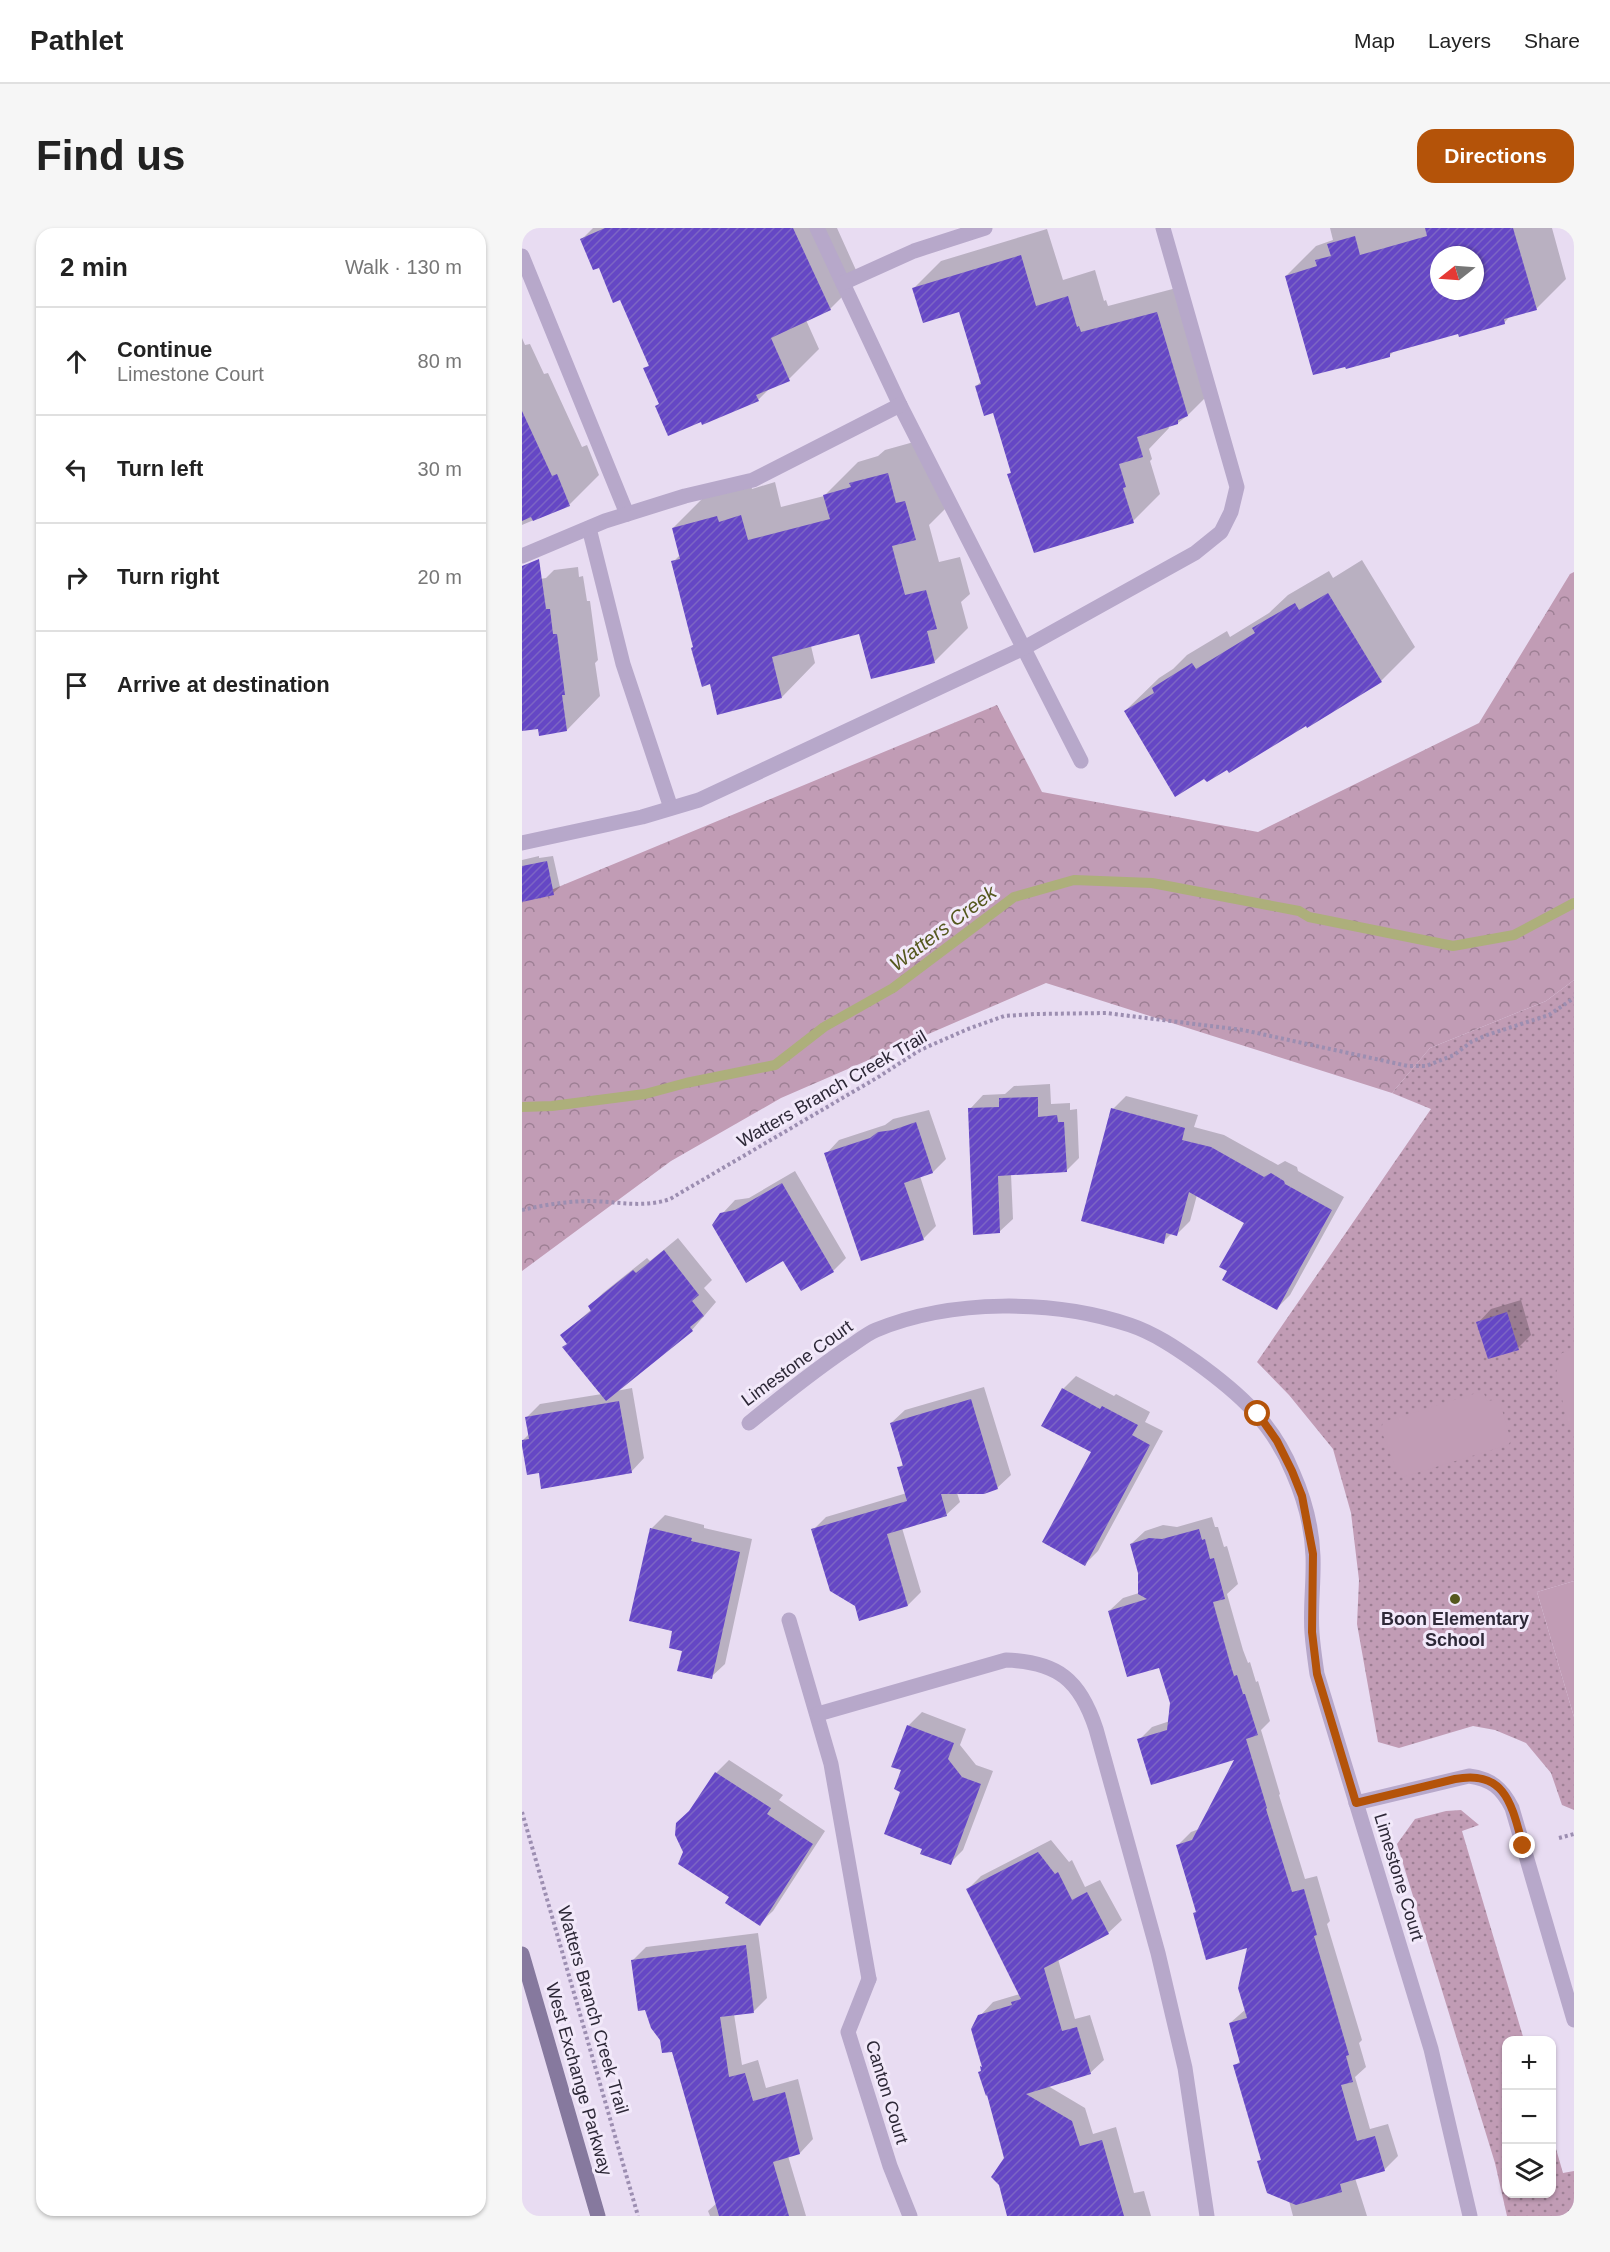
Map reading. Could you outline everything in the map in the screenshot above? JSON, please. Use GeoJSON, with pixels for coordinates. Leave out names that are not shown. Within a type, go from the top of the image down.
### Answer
{"type":"FeatureCollection","features":[{"type":"Feature","properties":{"kind":"main road","name":"West Exchange Parkway"},"geometry":{"type":"LineString","coordinates":[[522,1954],[598,2216]]}},
{"type":"Feature","properties":{"kind":"main road"},"geometry":{"type":"LineString","coordinates":[[522,1992],[540,2017]]}},
{"type":"Feature","properties":{"kind":"street"},"geometry":{"type":"LineString","coordinates":[[817,228],[900,405],[1081,761]]}},
{"type":"Feature","properties":{"kind":"street"},"geometry":{"type":"LineString","coordinates":[[843,283],[914,251],[985,228]]}},
{"type":"Feature","properties":{"kind":"street"},"geometry":{"type":"LineString","coordinates":[[522,843],[642,817],[699,800],[1023,648],[1195,554],[1221,532],[1231,512],[1237,487],[1163,228]]}},
{"type":"Feature","properties":{"kind":"street"},"geometry":{"type":"LineString","coordinates":[[522,256],[627,514]]}},
{"type":"Feature","properties":{"kind":"street"},"geometry":{"type":"LineString","coordinates":[[522,556],[627,514],[685,496],[753,480],[900,405]]}},
{"type":"Feature","properties":{"kind":"street"},"geometry":{"type":"LineString","coordinates":[[589,528],[623,664],[671,808]]}},
{"type":"Feature","properties":{"kind":"street","name":"Limestone Court"},"geometry":{"type":"LineString","coordinates":[[749,1423],[815,1370],[875,1330],[937,1312],[1001,1305],[1059,1308],[1130,1325],[1163,1340],[1231,1387],[1258,1414],[1277,1441],[1302,1496],[1313,1554],[1312,1632],[1317,1674],[1431,2049],[1470,2216]]}},
{"type":"Feature","properties":{"kind":"street"},"geometry":{"type":"LineString","coordinates":[[789,1620],[818,1714],[1006,1660],[1031,1661],[1054,1670],[1074,1685],[1089,1706],[1158,1953],[1185,2068],[1207,2216]]}},
{"type":"Feature","properties":{"kind":"street","name":"Canton Court"},"geometry":{"type":"LineString","coordinates":[[818,1714],[831,1764],[869,1979],[848,2032],[890,2166],[910,2216]]}},
{"type":"Feature","properties":{"kind":"street"},"geometry":{"type":"LineString","coordinates":[[1356,1803],[1469,1776],[1483,1778],[1496,1785],[1506,1795],[1512,1808],[1574,2020]]}},
{"type":"Feature","properties":{"kind":"path","name":"Watters Branch Creek Trail"},"geometry":{"type":"LineString","coordinates":[[522,1210],[545,1205],[590,1201],[641,1205],[670,1199],[880,1076],[920,1050],[1004,1016],[1106,1013],[1220,1027],[1408,1066],[1426,1065],[1454,1055],[1471,1042],[1487,1035],[1549,1015],[1574,998]]}},
{"type":"Feature","properties":{"kind":"path","name":"Watters Branch Creek Trail"},"geometry":{"type":"LineString","coordinates":[[522,1812],[638,2216]]}},
{"type":"Feature","properties":{"kind":"path"},"geometry":{"type":"LineString","coordinates":[[1559,1838],[1574,1834]]}},
{"type":"Feature","properties":{"kind":"green space"},"geometry":{"type":"Polygon","coordinates":[[[1574,572],[1574,980],[1546,1001],[1430,1048],[1392,1093],[1046,983],[781,1098],[671,1161],[522,1271],[522,902],[997,705],[1042,792],[1258,832],[1479,723],[1570,574],[1574,572]]]}},
{"type":"Feature","properties":{"kind":"green space","name":"Boon Elementary School"},"geometry":{"type":"Polygon","coordinates":[[[1574,980],[1574,1581],[1537,1592],[1574,1717],[1574,1810],[1562,1805],[1551,1773],[1526,1743],[1495,1730],[1473,1726],[1399,1748],[1378,1742],[1357,1624],[1359,1580],[1351,1513],[1333,1449],[1289,1395],[1257,1362],[1431,1109],[1392,1093],[1430,1048],[1546,1001],[1574,980]]]}},
{"type":"Feature","properties":{"kind":"green space"},"geometry":{"type":"Polygon","coordinates":[[[1574,1349],[1574,1436],[1568,1425],[1556,1373],[1562,1353],[1574,1349]]]}},
{"type":"Feature","properties":{"kind":"green space"},"geometry":{"type":"Polygon","coordinates":[[[1483,1391],[1487,1401],[1499,1399],[1511,1441],[1508,1445],[1403,1477],[1398,1474],[1381,1430],[1383,1422],[1483,1391]]]}},
{"type":"Feature","properties":{"kind":"green space"},"geometry":{"type":"Polygon","coordinates":[[[1574,1581],[1574,1717],[1537,1592],[1574,1581]]]}},
{"type":"Feature","properties":{"kind":"green space"},"geometry":{"type":"Polygon","coordinates":[[[1461,1810],[1479,1825],[1462,1831],[1523,2036],[1502,2036],[1502,2194],[1495,2163],[1397,1844],[1415,1819],[1446,1811],[1461,1810]]]}},
{"type":"Feature","properties":{"kind":"green space"},"geometry":{"type":"Polygon","coordinates":[[[1556,2149],[1563,2173],[1574,2171],[1574,2216],[1507,2216],[1503,2198],[1556,2198],[1556,2149]]]}},
{"type":"Feature","properties":{"kind":"building"},"geometry":{"type":"Polygon","coordinates":[[[605,228],[793,228],[831,310],[771,338],[790,381],[756,395],[759,401],[702,425],[701,422],[668,436],[655,406],[659,404],[643,368],[649,366],[620,300],[613,303],[599,268],[593,270],[580,239],[605,228]]]}},
{"type":"Feature","properties":{"kind":"building"},"geometry":{"type":"Polygon","coordinates":[[[1425,228],[1513,228],[1537,310],[1504,319],[1505,324],[1390,353],[1390,357],[1346,369],[1345,367],[1313,375],[1285,276],[1317,266],[1315,260],[1331,256],[1327,244],[1355,236],[1360,255],[1427,236],[1425,228]]]}},
{"type":"Feature","properties":{"kind":"building"},"geometry":{"type":"Polygon","coordinates":[[[1021,255],[1036,306],[1068,296],[1077,327],[1079,326],[1081,332],[1157,312],[1188,416],[1178,420],[1178,424],[1137,437],[1143,457],[1119,464],[1126,487],[1123,488],[1134,523],[1034,553],[1007,474],[1011,473],[993,413],[984,416],[975,386],[981,384],[959,312],[923,323],[912,288],[1021,255]]]}},
{"type":"Feature","properties":{"kind":"building"},"geometry":{"type":"Polygon","coordinates":[[[522,411],[552,476],[557,474],[570,506],[533,521],[531,517],[522,521],[522,411]]]}},
{"type":"Feature","properties":{"kind":"building"},"geometry":{"type":"Polygon","coordinates":[[[888,473],[896,503],[905,501],[916,540],[892,546],[905,595],[926,590],[937,629],[927,631],[935,663],[871,679],[859,634],[772,657],[782,698],[717,715],[710,684],[702,687],[691,648],[693,647],[671,561],[680,559],[672,528],[717,516],[719,522],[741,515],[748,540],[830,519],[823,495],[851,487],[849,483],[888,473]]]}},
{"type":"Feature","properties":{"kind":"building"},"geometry":{"type":"Polygon","coordinates":[[[539,559],[546,609],[550,609],[553,634],[557,634],[567,731],[539,736],[538,729],[522,731],[522,566],[539,559]]]}},
{"type":"Feature","properties":{"kind":"building"},"geometry":{"type":"Polygon","coordinates":[[[1328,593],[1382,682],[1229,773],[1227,770],[1207,782],[1204,779],[1175,797],[1124,711],[1154,693],[1152,688],[1192,663],[1196,669],[1255,633],[1252,628],[1295,603],[1299,610],[1328,593]]]}},
{"type":"Feature","properties":{"kind":"building"},"geometry":{"type":"Polygon","coordinates":[[[547,861],[554,895],[522,902],[522,866],[547,861]]]}},
{"type":"Feature","properties":{"kind":"building"},"geometry":{"type":"Polygon","coordinates":[[[1038,1097],[1038,1117],[1057,1115],[1058,1122],[1064,1122],[1067,1172],[998,1176],[1000,1233],[973,1235],[968,1108],[999,1107],[999,1098],[1038,1097]]]}},
{"type":"Feature","properties":{"kind":"building"},"geometry":{"type":"Polygon","coordinates":[[[1111,1108],[1185,1128],[1182,1140],[1211,1147],[1264,1177],[1271,1173],[1285,1184],[1332,1210],[1277,1310],[1222,1280],[1227,1271],[1219,1267],[1244,1223],[1189,1192],[1177,1236],[1166,1233],[1164,1244],[1081,1221],[1111,1108]]]}},
{"type":"Feature","properties":{"kind":"building"},"geometry":{"type":"Polygon","coordinates":[[[916,1122],[933,1173],[904,1183],[924,1240],[861,1261],[824,1153],[870,1138],[878,1132],[893,1130],[916,1122]]]}},
{"type":"Feature","properties":{"kind":"building"},"geometry":{"type":"Polygon","coordinates":[[[782,1183],[834,1272],[801,1291],[783,1261],[746,1283],[712,1225],[720,1213],[735,1210],[782,1183]]]}},
{"type":"Feature","properties":{"kind":"building"},"geometry":{"type":"Polygon","coordinates":[[[664,1250],[699,1295],[692,1301],[704,1316],[690,1327],[693,1331],[606,1401],[562,1347],[567,1344],[560,1335],[591,1311],[588,1306],[633,1270],[636,1273],[664,1250]]]}},
{"type":"Feature","properties":{"kind":"building"},"geometry":{"type":"Polygon","coordinates":[[[1507,1312],[1519,1350],[1488,1359],[1476,1322],[1507,1312]]]}},
{"type":"Feature","properties":{"kind":"building"},"geometry":{"type":"Polygon","coordinates":[[[1062,1388],[1100,1409],[1102,1406],[1138,1425],[1132,1435],[1150,1445],[1085,1566],[1042,1542],[1091,1452],[1041,1426],[1062,1388]]]}},
{"type":"Feature","properties":{"kind":"building"},"geometry":{"type":"Polygon","coordinates":[[[971,1399],[998,1489],[984,1494],[941,1494],[947,1516],[887,1534],[908,1606],[859,1621],[855,1606],[830,1591],[811,1529],[907,1501],[897,1467],[903,1466],[890,1423],[971,1399]]]}},
{"type":"Feature","properties":{"kind":"building"},"geometry":{"type":"Polygon","coordinates":[[[619,1401],[632,1473],[541,1489],[539,1473],[527,1475],[522,1446],[522,1440],[529,1439],[525,1417],[619,1401]]]}},
{"type":"Feature","properties":{"kind":"building"},"geometry":{"type":"Polygon","coordinates":[[[650,1528],[692,1538],[691,1541],[740,1552],[712,1679],[677,1671],[682,1651],[669,1648],[672,1631],[629,1621],[650,1528]]]}},
{"type":"Feature","properties":{"kind":"building"},"geometry":{"type":"Polygon","coordinates":[[[1199,1529],[1202,1540],[1205,1539],[1210,1559],[1214,1558],[1225,1599],[1213,1602],[1230,1663],[1234,1676],[1237,1675],[1243,1694],[1245,1694],[1258,1735],[1246,1739],[1292,1892],[1304,1889],[1317,1935],[1314,1936],[1349,2055],[1346,2056],[1353,2082],[1341,2085],[1357,2141],[1375,2136],[1385,2171],[1340,2184],[1342,2192],[1296,2205],[1267,2193],[1257,2161],[1261,2160],[1233,2065],[1240,2063],[1229,2023],[1247,2018],[1238,1988],[1247,1948],[1206,1960],[1193,1913],[1196,1912],[1176,1845],[1192,1840],[1234,1760],[1151,1785],[1137,1739],[1167,1730],[1170,1703],[1159,1668],[1127,1677],[1108,1611],[1147,1599],[1138,1594],[1138,1573],[1130,1544],[1149,1538],[1162,1539],[1199,1529]]]}},
{"type":"Feature","properties":{"kind":"building"},"geometry":{"type":"Polygon","coordinates":[[[907,1725],[954,1743],[948,1759],[962,1777],[981,1784],[951,1865],[920,1854],[922,1849],[884,1834],[900,1792],[894,1789],[901,1770],[891,1767],[907,1725]]]}},
{"type":"Feature","properties":{"kind":"building"},"geometry":{"type":"Polygon","coordinates":[[[715,1772],[771,1808],[767,1814],[813,1844],[760,1926],[725,1903],[729,1897],[678,1864],[683,1852],[675,1835],[676,1823],[689,1811],[715,1772]]]}},
{"type":"Feature","properties":{"kind":"building"},"geometry":{"type":"Polygon","coordinates":[[[1038,1852],[1055,1874],[1058,1872],[1072,1900],[1087,1892],[1109,1934],[1044,1968],[1062,2031],[1077,2027],[1091,2074],[1026,2094],[1072,2121],[1080,2146],[1102,2140],[1124,2216],[1007,2216],[999,2185],[991,2177],[1004,2158],[987,2095],[978,2072],[981,2071],[980,2066],[982,2067],[971,2029],[978,2015],[1012,2005],[1011,2002],[1021,1999],[966,1889],[1038,1852]]]}},
{"type":"Feature","properties":{"kind":"building"},"geometry":{"type":"Polygon","coordinates":[[[746,1945],[754,2013],[720,2017],[729,2077],[745,2073],[753,2101],[785,2092],[800,2154],[773,2162],[789,2216],[719,2216],[672,2052],[662,2053],[660,2040],[651,2028],[645,2010],[638,2011],[631,1960],[746,1945]]]}},
{"type":"Feature","properties":{"kind":"waterway","name":"Watters Creek"},"geometry":{"type":"LineString","coordinates":[[522,1107],[552,1106],[645,1094],[686,1083],[775,1065],[824,1027],[893,988],[1014,897],[1074,880],[1152,883],[1299,911],[1309,917],[1453,946],[1514,935],[1574,903]]}},
{"type":"Feature","properties":{"kind":"place","name":"Boon Elementary School"},"geometry":{"type":"Point","coordinates":[1455,1599]}},
{"type":"Feature","properties":{"kind":"route"},"geometry":{"type":"LineString","coordinates":[[1258,1414],[1277,1441],[1302,1496],[1313,1554],[1312,1632],[1317,1674],[1356,1803],[1469,1776],[1483,1778],[1496,1785],[1506,1795],[1523,1846]]}}]}
